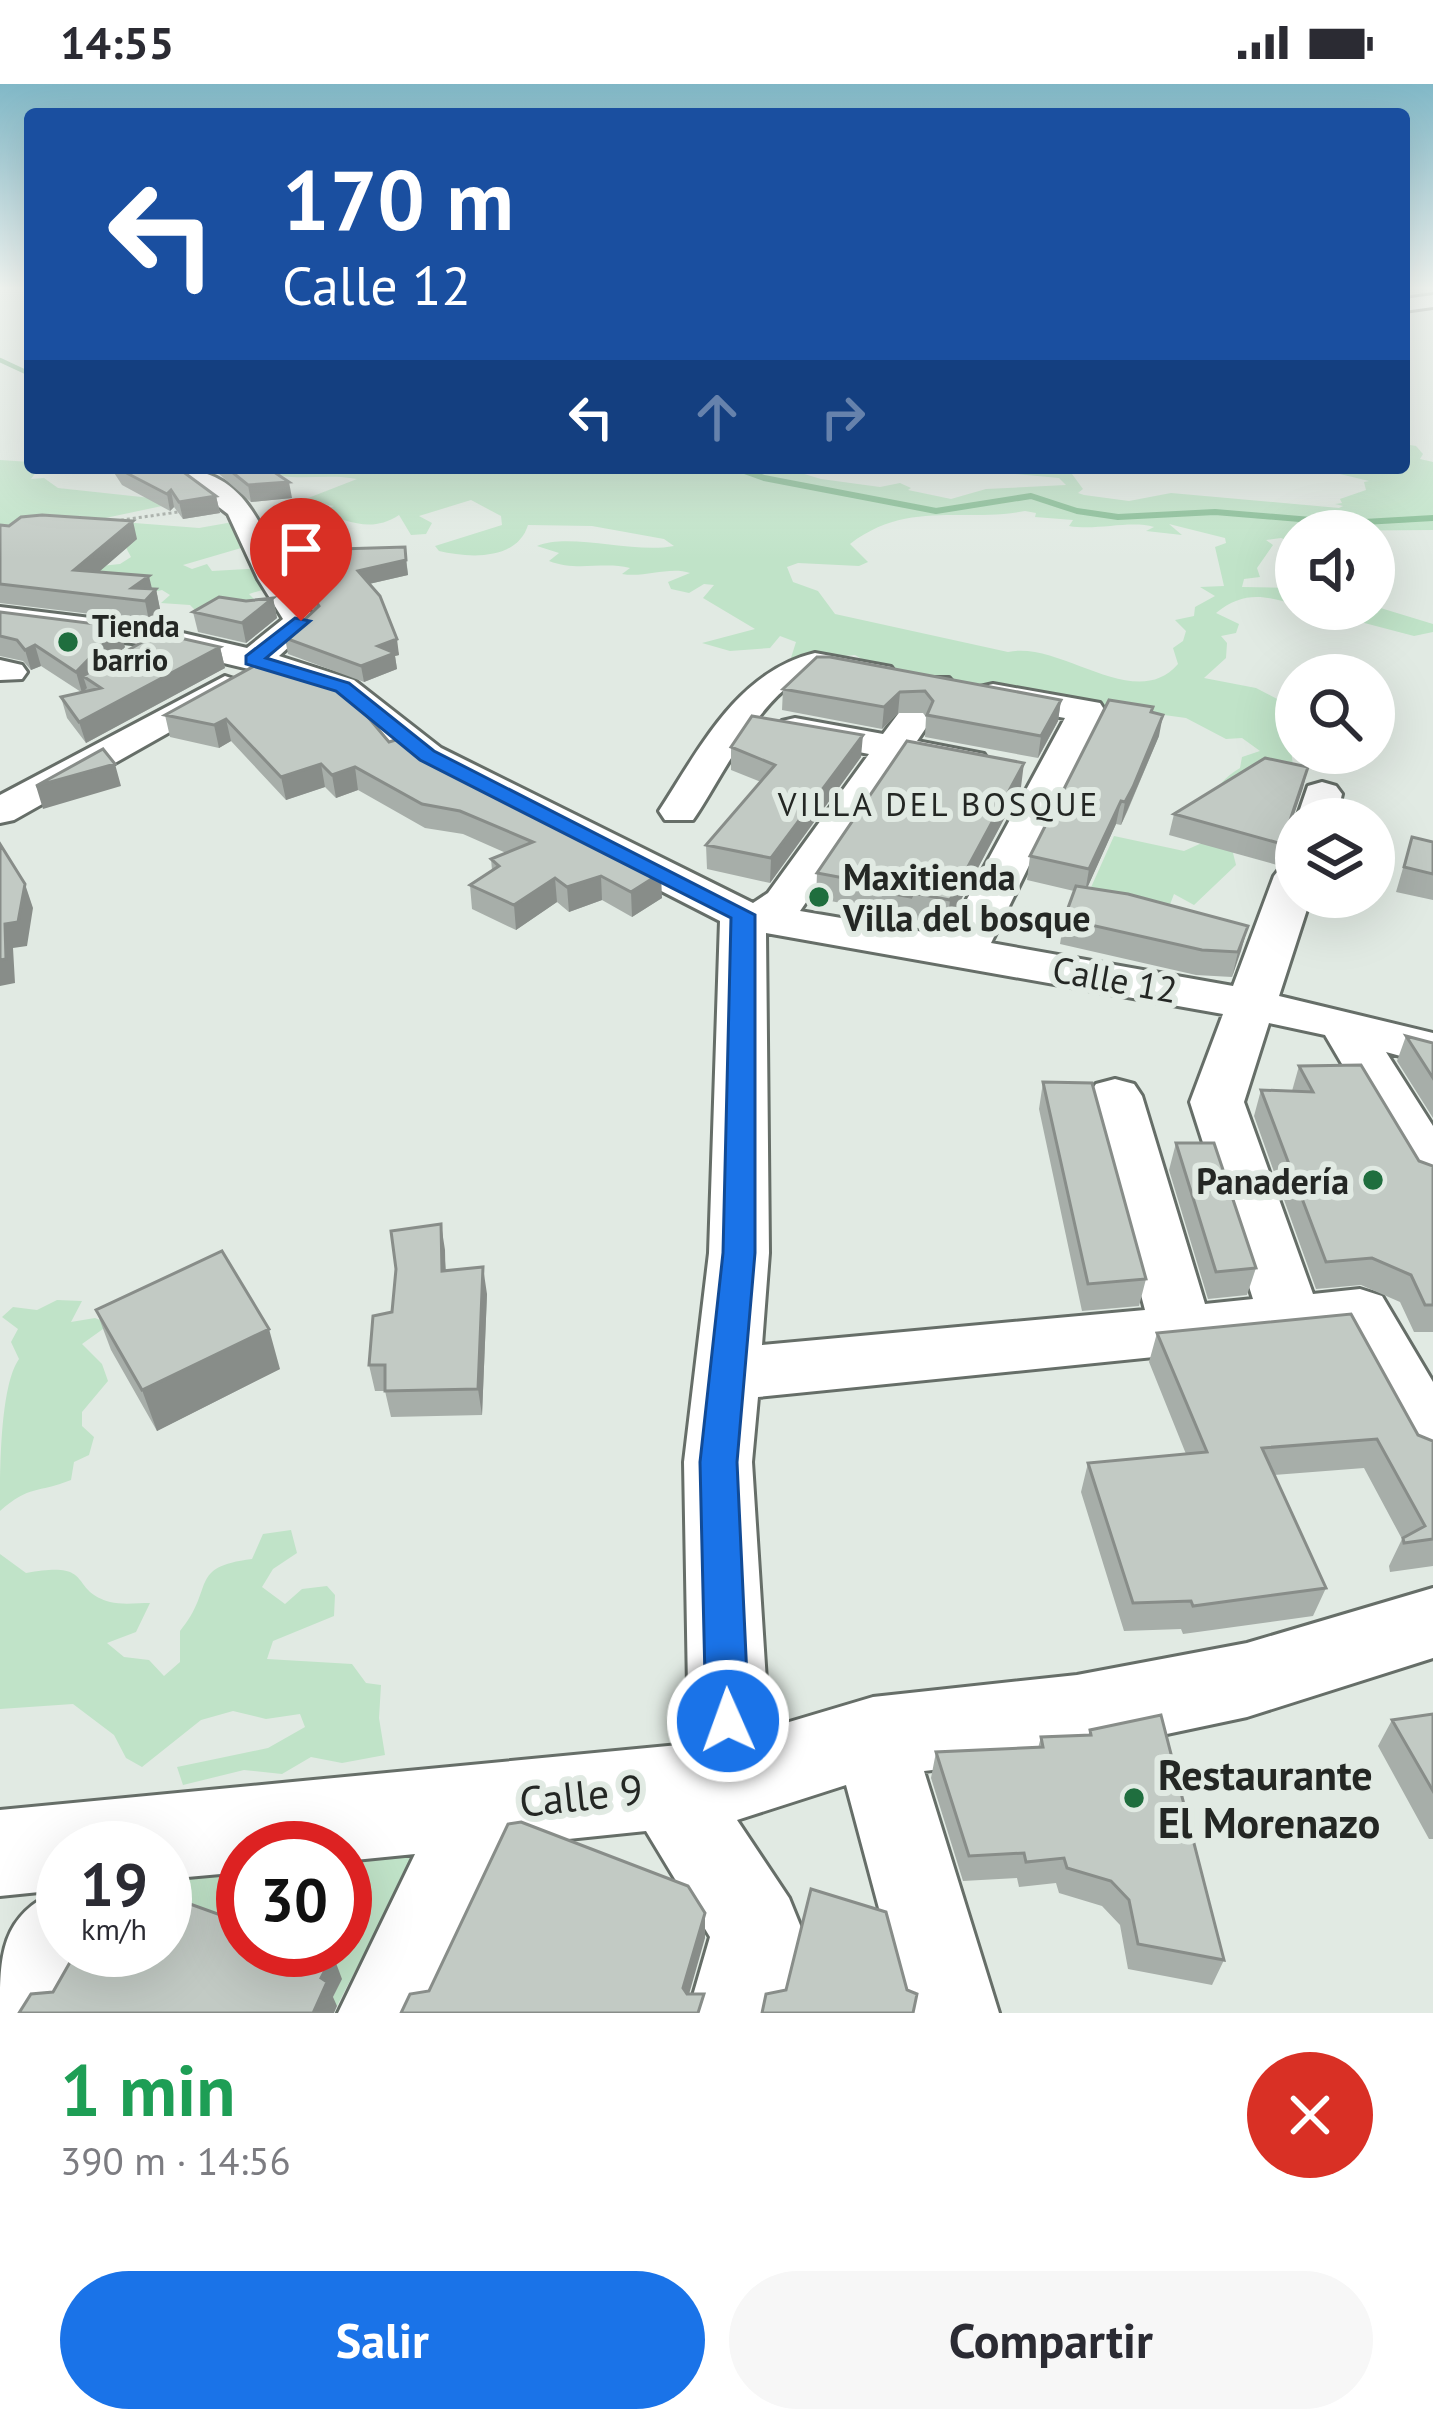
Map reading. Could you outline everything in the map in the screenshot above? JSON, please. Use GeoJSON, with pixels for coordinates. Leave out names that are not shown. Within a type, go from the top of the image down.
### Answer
{"type":"FeatureCollection","features":[{"type":"Feature","properties":{"kind":"street"},"geometry":{"type":"LineString","coordinates":[[0,811],[260,661],[301,621],[270,576],[255,531],[218,488],[192,474]]}},
{"type":"Feature","properties":{"kind":"street","name":"Calle 12"},"geometry":{"type":"LineString","coordinates":[[0,617],[148,635],[260,661],[342,687],[427,756],[753,916],[1254,1006],[1433,1049]]}},
{"type":"Feature","properties":{"kind":"street"},"geometry":{"type":"LineString","coordinates":[[679,811],[741,718],[782,674],[928,697],[1087,711],[964,951]]}},
{"type":"Feature","properties":{"kind":"street"},"geometry":{"type":"LineString","coordinates":[[734,2013],[757,1930],[699,1784],[718,1462],[739,1253],[753,916],[784,902],[928,697]]}},
{"type":"Feature","properties":{"kind":"street"},"geometry":{"type":"LineString","coordinates":[[741,718],[884,762],[1044,792]]}},
{"type":"Feature","properties":{"kind":"street"},"geometry":{"type":"LineString","coordinates":[[1282,918],[1217,1102],[1292,1321]]}},
{"type":"Feature","properties":{"kind":"street"},"geometry":{"type":"LineString","coordinates":[[1342,1024],[1433,1172]]}},
{"type":"Feature","properties":{"kind":"street"},"geometry":{"type":"LineString","coordinates":[[1115,1096],[1182,1331]]}},
{"type":"Feature","properties":{"kind":"street"},"geometry":{"type":"LineString","coordinates":[[730,1374],[1360,1313],[1433,1442]]}},
{"type":"Feature","properties":{"kind":"street","name":"Calle 9"},"geometry":{"type":"LineString","coordinates":[[192,1836],[699,1784],[873,1737],[1077,1714],[1205,1688],[1433,1623]]}},
{"type":"Feature","properties":{"kind":"street"},"geometry":{"type":"LineString","coordinates":[[873,1737],[931,1938]]}},
{"type":"Feature","properties":{"kind":"street"},"geometry":{"type":"LineString","coordinates":[[384,2013],[485,1804]]}},
{"type":"Feature","properties":{"kind":"street","name":"Calle 9"},"geometry":{"type":"LineString","coordinates":[[0,1853],[36,1850]]}},
{"type":"Feature","properties":{"kind":"street"},"geometry":{"type":"LineString","coordinates":[[12,2013],[36,1975]]}},
{"type":"Feature","properties":{"kind":"path"},"geometry":{"type":"LineString","coordinates":[[103,523],[234,503]]}},
{"type":"Feature","properties":{"kind":"green space"},"geometry":{"type":"Polygon","coordinates":[[[1410,445],[1416,446],[1423,454],[1420,459],[1433,462],[1433,530],[1395,530],[1395,510],[1275,510],[1275,539],[1266,540],[1273,545],[1257,568],[1260,577],[1244,579],[1242,587],[1275,588],[1275,599],[1235,601],[1216,613],[1239,624],[1236,633],[1221,636],[1227,643],[1226,658],[1204,678],[1256,688],[1275,698],[1275,774],[1286,774],[1230,841],[1236,865],[1194,905],[1174,894],[1163,923],[1084,903],[1114,836],[1184,851],[1204,842],[1216,791],[1240,768],[1242,757],[1260,751],[1242,738],[1226,739],[1186,718],[975,689],[950,679],[870,664],[855,655],[790,661],[796,642],[780,636],[770,648],[730,651],[702,643],[755,629],[703,598],[714,585],[704,584],[689,593],[671,589],[668,582],[690,573],[631,575],[622,574],[630,568],[620,566],[559,564],[549,561],[559,553],[537,546],[567,541],[674,546],[664,539],[592,526],[528,525],[522,537],[503,551],[477,555],[439,551],[435,546],[502,525],[501,516],[471,500],[419,516],[432,523],[426,534],[411,535],[399,515],[378,524],[359,524],[318,512],[334,506],[303,500],[357,479],[274,474],[804,474],[880,487],[900,483],[911,488],[908,490],[951,499],[986,489],[1066,485],[1059,478],[1017,474],[1072,474],[1083,489],[1078,493],[1129,501],[1171,493],[1339,508],[1343,506],[1335,504],[1342,503],[1340,499],[1366,490],[1364,482],[1369,481],[1340,474],[1410,474],[1410,445]],[[1025,511],[914,517],[872,530],[850,544],[868,562],[859,566],[798,563],[787,567],[793,582],[818,591],[835,614],[1008,652],[1051,656],[1119,679],[1141,682],[1161,677],[1178,664],[1173,648],[1183,641],[1186,631],[1175,620],[1194,616],[1195,607],[1215,596],[1200,587],[1224,586],[1215,547],[1226,543],[1225,538],[1169,524],[1182,535],[1146,531],[1154,527],[1145,525],[1069,526],[1073,520],[1035,517],[1036,513],[1025,511]]]}},
{"type":"Feature","properties":{"kind":"green space"},"geometry":{"type":"Polygon","coordinates":[[[0,460],[24,462],[24,474],[35,474],[31,479],[44,478],[58,488],[160,499],[162,506],[96,520],[199,528],[233,522],[248,546],[183,565],[192,569],[207,564],[212,571],[264,568],[272,587],[249,594],[263,608],[202,617],[190,605],[161,603],[170,595],[162,590],[132,591],[114,585],[91,567],[120,564],[131,557],[123,542],[0,545],[0,460]]]}},
{"type":"Feature","properties":{"kind":"green space"},"geometry":{"type":"Polygon","coordinates":[[[1395,612],[1433,624],[1433,632],[1414,636],[1391,630],[1395,630],[1395,612]]]}},
{"type":"Feature","properties":{"kind":"green space"},"geometry":{"type":"Polygon","coordinates":[[[57,1300],[82,1301],[71,1322],[95,1318],[110,1324],[82,1344],[102,1364],[108,1381],[82,1412],[82,1426],[94,1437],[89,1455],[74,1462],[71,1480],[27,1493],[0,1511],[5,1408],[19,1359],[11,1342],[18,1329],[2,1317],[13,1307],[37,1310],[57,1300]]]}},
{"type":"Feature","properties":{"kind":"green space"},"geometry":{"type":"Polygon","coordinates":[[[291,1530],[297,1553],[273,1569],[262,1587],[285,1604],[302,1589],[327,1586],[335,1595],[334,1616],[273,1641],[267,1659],[352,1664],[366,1683],[381,1685],[379,1718],[385,1755],[342,1763],[311,1757],[282,1774],[244,1770],[183,1785],[177,1767],[268,1748],[305,1727],[300,1714],[266,1719],[233,1711],[201,1720],[142,1767],[126,1758],[114,1735],[73,1704],[0,1709],[0,1554],[26,1573],[72,1573],[89,1591],[110,1602],[150,1603],[136,1632],[107,1643],[124,1657],[149,1660],[164,1676],[180,1662],[180,1631],[210,1574],[252,1559],[263,1534],[291,1530]]]}},
{"type":"Feature","properties":{"kind":"green space"},"geometry":{"type":"Polygon","coordinates":[[[416,1853],[372,1938],[372,1855],[416,1853]]]}},
{"type":"Feature","properties":{"kind":"green space"},"geometry":{"type":"Polygon","coordinates":[[[216,1871],[216,1933],[192,1925],[192,1874],[216,1871]]]}},
{"type":"Feature","properties":{"kind":"green space"},"geometry":{"type":"Polygon","coordinates":[[[336,1977],[352,1977],[337,2006],[331,2002],[341,1979],[336,1977]]]}},
{"type":"Feature","properties":{"kind":"building"},"geometry":{"type":"Polygon","coordinates":[[[129,474],[186,474],[216,496],[179,502],[171,490],[167,494],[129,474]]]}},
{"type":"Feature","properties":{"kind":"building"},"geometry":{"type":"Polygon","coordinates":[[[234,474],[277,474],[289,482],[248,485],[234,474]]]}},
{"type":"Feature","properties":{"kind":"building"},"geometry":{"type":"Polygon","coordinates":[[[42,515],[133,521],[74,570],[149,576],[132,588],[156,589],[145,601],[0,584],[0,525],[42,515]]]}},
{"type":"Feature","properties":{"kind":"building"},"geometry":{"type":"Polygon","coordinates":[[[405,547],[406,560],[358,571],[380,596],[397,639],[378,646],[395,653],[361,666],[285,638],[319,606],[309,590],[306,550],[405,547]]]}},
{"type":"Feature","properties":{"kind":"building"},"geometry":{"type":"Polygon","coordinates":[[[219,597],[273,598],[242,623],[193,612],[219,597]]]}},
{"type":"Feature","properties":{"kind":"building"},"geometry":{"type":"Polygon","coordinates":[[[0,612],[120,627],[76,672],[35,645],[25,650],[17,640],[0,636],[0,612]]]}},
{"type":"Feature","properties":{"kind":"building"},"geometry":{"type":"Polygon","coordinates":[[[158,633],[220,647],[79,722],[61,697],[101,688],[83,676],[158,633]]]}},
{"type":"Feature","properties":{"kind":"building"},"geometry":{"type":"Polygon","coordinates":[[[817,657],[1061,700],[1041,736],[927,715],[933,701],[925,691],[900,692],[884,707],[783,689],[817,657]]]}},
{"type":"Feature","properties":{"kind":"building"},"geometry":{"type":"Polygon","coordinates":[[[267,659],[324,676],[357,704],[389,742],[399,739],[448,769],[661,873],[631,892],[601,876],[567,887],[555,878],[514,905],[470,885],[499,866],[491,859],[533,842],[460,811],[422,804],[355,767],[332,775],[321,764],[281,777],[226,719],[214,725],[165,715],[267,659]]]}},
{"type":"Feature","properties":{"kind":"building"},"geometry":{"type":"Polygon","coordinates":[[[1109,700],[1153,707],[1151,712],[1163,715],[1133,787],[1125,802],[1121,801],[1089,869],[1030,856],[1109,700]]]}},
{"type":"Feature","properties":{"kind":"building"},"geometry":{"type":"Polygon","coordinates":[[[752,716],[863,735],[771,858],[706,845],[775,765],[731,747],[752,716]]]}},
{"type":"Feature","properties":{"kind":"building"},"geometry":{"type":"Polygon","coordinates":[[[907,741],[1024,763],[950,900],[871,890],[876,884],[817,873],[907,741]]]}},
{"type":"Feature","properties":{"kind":"building"},"geometry":{"type":"Polygon","coordinates":[[[103,749],[115,764],[36,786],[103,749]]]}},
{"type":"Feature","properties":{"kind":"building"},"geometry":{"type":"Polygon","coordinates":[[[1265,758],[1275,760],[1275,774],[1306,774],[1298,798],[1275,798],[1275,842],[1174,814],[1265,758]]]}},
{"type":"Feature","properties":{"kind":"building"},"geometry":{"type":"Polygon","coordinates":[[[1412,837],[1433,842],[1433,874],[1404,867],[1412,837]]]}},
{"type":"Feature","properties":{"kind":"building"},"geometry":{"type":"Polygon","coordinates":[[[0,844],[25,884],[18,922],[5,924],[6,959],[0,960],[0,844]]]}},
{"type":"Feature","properties":{"kind":"building"},"geometry":{"type":"Polygon","coordinates":[[[1076,886],[1128,894],[1248,926],[1238,952],[1202,950],[1064,919],[1076,886]]]}},
{"type":"Feature","properties":{"kind":"building"},"geometry":{"type":"Polygon","coordinates":[[[1406,1036],[1433,1043],[1433,1078],[1406,1036]]]}},
{"type":"Feature","properties":{"kind":"building"},"geometry":{"type":"Polygon","coordinates":[[[1361,1065],[1419,1161],[1433,1166],[1433,1305],[1425,1305],[1411,1275],[1372,1258],[1326,1262],[1261,1090],[1313,1092],[1299,1066],[1361,1065]]]}},
{"type":"Feature","properties":{"kind":"building"},"geometry":{"type":"Polygon","coordinates":[[[1043,1082],[1092,1083],[1146,1279],[1088,1284],[1043,1082]]]}},
{"type":"Feature","properties":{"kind":"building"},"geometry":{"type":"Polygon","coordinates":[[[1176,1143],[1214,1143],[1256,1268],[1216,1272],[1176,1143]]]}},
{"type":"Feature","properties":{"kind":"building"},"geometry":{"type":"Polygon","coordinates":[[[441,1224],[442,1271],[483,1267],[478,1389],[385,1391],[385,1365],[369,1365],[373,1316],[392,1312],[396,1269],[391,1231],[441,1224]]]}},
{"type":"Feature","properties":{"kind":"building"},"geometry":{"type":"Polygon","coordinates":[[[222,1251],[269,1329],[142,1390],[96,1310],[222,1251]]]}},
{"type":"Feature","properties":{"kind":"building"},"geometry":{"type":"Polygon","coordinates":[[[1351,1314],[1418,1435],[1433,1441],[1433,1539],[1404,1543],[1403,1538],[1425,1526],[1377,1439],[1262,1448],[1326,1588],[1193,1606],[1191,1601],[1133,1603],[1088,1463],[1207,1452],[1157,1333],[1351,1314]]]}},
{"type":"Feature","properties":{"kind":"building"},"geometry":{"type":"Polygon","coordinates":[[[1433,1714],[1433,1791],[1392,1720],[1433,1714]]]}},
{"type":"Feature","properties":{"kind":"building"},"geometry":{"type":"Polygon","coordinates":[[[1161,1715],[1224,1960],[1138,1944],[1129,1900],[1111,1881],[1067,1868],[1064,1858],[1026,1862],[1024,1853],[969,1856],[936,1752],[1043,1747],[1041,1737],[1091,1735],[1090,1730],[1161,1715]]]}},
{"type":"Feature","properties":{"kind":"building"},"geometry":{"type":"Polygon","coordinates":[[[521,1822],[688,1886],[705,1913],[683,1988],[687,1994],[704,1994],[698,2013],[401,2013],[410,1994],[429,1991],[508,1824],[521,1822]]]}},
{"type":"Feature","properties":{"kind":"building"},"geometry":{"type":"Polygon","coordinates":[[[811,1889],[886,1912],[907,1990],[917,1994],[913,2013],[762,2013],[766,1994],[786,1990],[811,1889]]]}},
{"type":"Feature","properties":{"kind":"building"},"geometry":{"type":"Polygon","coordinates":[[[192,1905],[216,1913],[216,1977],[322,1977],[327,1982],[313,2013],[19,2013],[31,1994],[53,1992],[62,1977],[192,1977],[192,1905]]]}},
{"type":"Feature","properties":{"kind":"waterway"},"geometry":{"type":"LineString","coordinates":[[753,474],[936,511],[1031,496],[1077,511],[1118,517],[1215,512],[1347,523],[1433,518]]}},
{"type":"Feature","properties":{"kind":"place","name":"Tienda barrio"},"geometry":{"type":"Point","coordinates":[68,642]}},
{"type":"Feature","properties":{"kind":"place","name":"Maxitienda Villa del bosque"},"geometry":{"type":"Point","coordinates":[819,897]}},
{"type":"Feature","properties":{"kind":"place","name":"Panadería"},"geometry":{"type":"Point","coordinates":[1373,1180]}},
{"type":"Feature","properties":{"kind":"place","name":"Restaurante El Morenazo"},"geometry":{"type":"Point","coordinates":[1134,1798]}},
{"type":"Feature","properties":{"kind":"district","name":"VILLA DEL BOSQUE"},"geometry":{"type":"Point","coordinates":[939,803]}},
{"type":"Feature","properties":{"kind":"route"},"geometry":{"type":"LineString","coordinates":[[301,621],[253,660],[342,687],[427,756],[743,915],[739,1253],[718,1462],[728,1721]]}}]}
